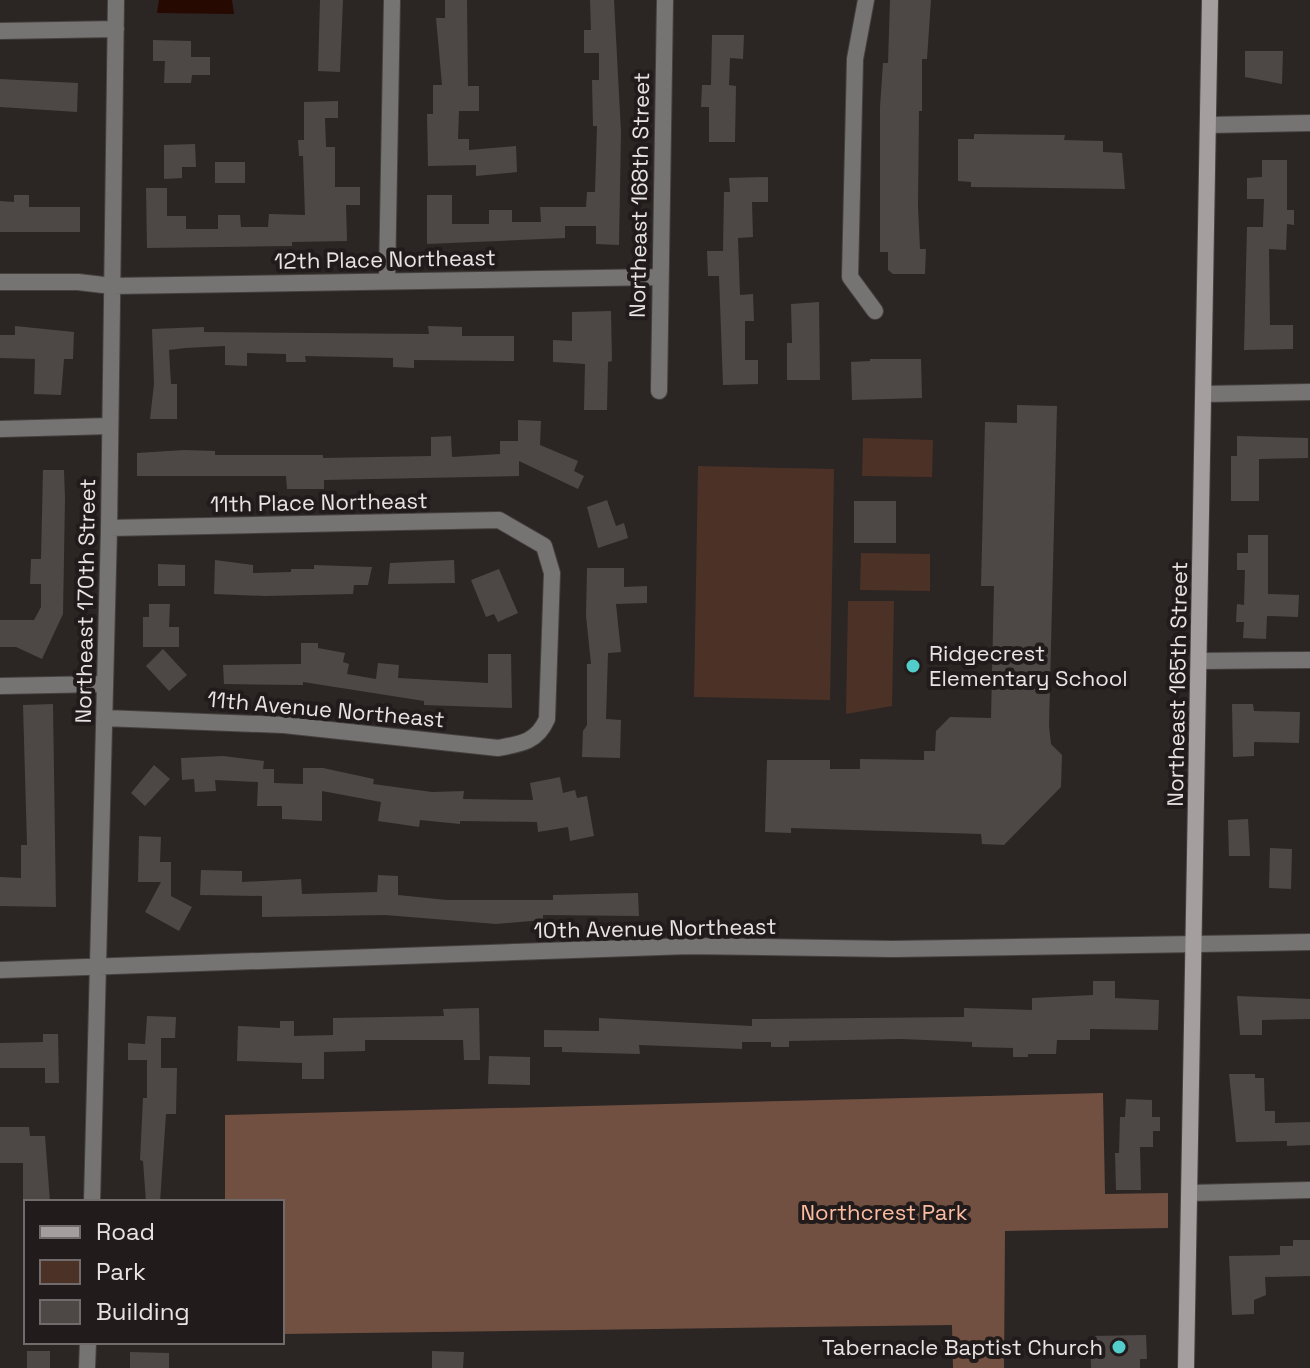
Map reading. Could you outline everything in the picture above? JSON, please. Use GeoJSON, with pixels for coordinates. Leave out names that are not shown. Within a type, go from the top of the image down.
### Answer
{"type":"FeatureCollection","features":[{"type":"Feature","properties":{"kind":"street","name":"Northeast 170th Street"},"geometry":{"type":"LineString","coordinates":[[92,1200],[109,528],[116,0]]}},
{"type":"Feature","properties":{"kind":"street"},"geometry":{"type":"LineString","coordinates":[[387,281],[392,0]]}},
{"type":"Feature","properties":{"kind":"street","name":"Northeast 168th Street"},"geometry":{"type":"LineString","coordinates":[[659,391],[665,0]]}},
{"type":"Feature","properties":{"kind":"street"},"geometry":{"type":"LineString","coordinates":[[866,0],[855,59],[850,277],[875,311]]}},
{"type":"Feature","properties":{"kind":"street","name":"Northeast 165th Street"},"geometry":{"type":"LineString","coordinates":[[1186,1368],[1210,0]]}},
{"type":"Feature","properties":{"kind":"street"},"geometry":{"type":"LineString","coordinates":[[0,31],[116,29]]}},
{"type":"Feature","properties":{"kind":"street"},"geometry":{"type":"LineString","coordinates":[[1208,125],[1310,123]]}},
{"type":"Feature","properties":{"kind":"street","name":"12th Place Northeast"},"geometry":{"type":"LineString","coordinates":[[0,282],[78,282],[112,286],[659,277]]}},
{"type":"Feature","properties":{"kind":"street"},"geometry":{"type":"LineString","coordinates":[[1204,394],[1310,392]]}},
{"type":"Feature","properties":{"kind":"street"},"geometry":{"type":"LineString","coordinates":[[0,429],[110,426]]}},
{"type":"Feature","properties":{"kind":"street","name":"11th Place Northeast"},"geometry":{"type":"LineString","coordinates":[[109,528],[499,520],[527,533],[544,546],[552,573],[547,719],[541,733]]}},
{"type":"Feature","properties":{"kind":"street"},"geometry":{"type":"LineString","coordinates":[[1200,661],[1310,660]]}},
{"type":"Feature","properties":{"kind":"street"},"geometry":{"type":"LineString","coordinates":[[0,686],[103,684]]}},
{"type":"Feature","properties":{"kind":"street","name":"11th Avenue Northeast"},"geometry":{"type":"LineString","coordinates":[[104,718],[284,725],[498,748],[524,744],[541,733]]}},
{"type":"Feature","properties":{"kind":"street","name":"10th Avenue Northeast"},"geometry":{"type":"LineString","coordinates":[[0,970],[689,946],[893,949],[1310,942]]}},
{"type":"Feature","properties":{"kind":"street"},"geometry":{"type":"LineString","coordinates":[[1190,1193],[1310,1190]]}},
{"type":"Feature","properties":{"kind":"street"},"geometry":{"type":"LineString","coordinates":[[87,1368],[88,1344]]}},
{"type":"Feature","properties":{"kind":"green space"},"geometry":{"type":"Polygon","coordinates":[[[863,438],[933,440],[932,477],[862,476],[863,438]]]}},
{"type":"Feature","properties":{"kind":"green space"},"geometry":{"type":"Polygon","coordinates":[[[698,466],[834,469],[830,700],[694,697],[698,466]]]}},
{"type":"Feature","properties":{"kind":"green space"},"geometry":{"type":"Polygon","coordinates":[[[861,553],[930,554],[930,591],[860,590],[861,553]]]}},
{"type":"Feature","properties":{"kind":"green space"},"geometry":{"type":"Polygon","coordinates":[[[848,601],[894,601],[892,706],[846,714],[848,601]]]}},
{"type":"Feature","properties":{"kind":"green space","name":"Northcrest Park"},"geometry":{"type":"Polygon","coordinates":[[[1103,1093],[1105,1194],[1168,1193],[1168,1228],[1005,1231],[1004,1368],[953,1368],[952,1325],[284,1334],[284,1200],[225,1200],[225,1115],[1103,1093]]]}},
{"type":"Feature","properties":{"kind":"shaded area"},"geometry":{"type":"Polygon","coordinates":[[[159,0],[232,0],[234,14],[157,13],[159,0]]]}},
{"type":"Feature","properties":{"kind":"building"},"geometry":{"type":"Polygon","coordinates":[[[320,0],[343,0],[340,72],[318,71],[320,0]]]}},
{"type":"Feature","properties":{"kind":"building"},"geometry":{"type":"Polygon","coordinates":[[[445,0],[467,0],[468,86],[479,86],[479,111],[459,111],[458,139],[469,139],[469,150],[516,146],[517,172],[476,176],[476,165],[428,166],[427,114],[433,114],[433,85],[442,85],[436,18],[445,18],[445,0]]]}},
{"type":"Feature","properties":{"kind":"building"},"geometry":{"type":"Polygon","coordinates":[[[590,0],[614,0],[621,132],[619,245],[596,244],[596,226],[565,226],[565,238],[427,244],[427,195],[452,195],[452,224],[489,224],[489,210],[512,210],[512,222],[541,222],[540,207],[586,207],[587,192],[595,192],[597,126],[593,126],[592,80],[599,80],[599,53],[584,53],[584,30],[591,30],[590,0]]]}},
{"type":"Feature","properties":{"kind":"building"},"geometry":{"type":"Polygon","coordinates":[[[890,0],[931,0],[927,59],[922,59],[922,111],[919,111],[918,207],[920,249],[926,249],[925,274],[893,274],[888,270],[888,252],[880,252],[880,107],[883,63],[888,63],[890,0]]]}},
{"type":"Feature","properties":{"kind":"building"},"geometry":{"type":"Polygon","coordinates":[[[712,35],[744,35],[743,59],[730,58],[729,85],[736,86],[735,142],[709,142],[709,107],[701,107],[702,85],[711,85],[712,35]]]}},
{"type":"Feature","properties":{"kind":"building"},"geometry":{"type":"Polygon","coordinates":[[[153,40],[191,41],[191,57],[210,57],[210,75],[192,75],[191,83],[164,83],[165,61],[153,61],[153,40]]]}},
{"type":"Feature","properties":{"kind":"building"},"geometry":{"type":"Polygon","coordinates":[[[1245,51],[1283,51],[1282,84],[1245,77],[1245,51]]]}},
{"type":"Feature","properties":{"kind":"building"},"geometry":{"type":"Polygon","coordinates":[[[0,79],[78,83],[77,112],[0,107],[0,79]]]}},
{"type":"Feature","properties":{"kind":"building"},"geometry":{"type":"Polygon","coordinates":[[[338,101],[338,118],[325,118],[326,147],[335,147],[335,187],[360,187],[360,205],[346,205],[347,241],[292,242],[292,246],[147,248],[146,188],[167,188],[167,216],[186,216],[186,229],[218,229],[218,215],[240,215],[241,227],[268,227],[269,214],[305,215],[303,156],[299,156],[298,140],[304,140],[304,102],[338,101]]]}},
{"type":"Feature","properties":{"kind":"building"},"geometry":{"type":"Polygon","coordinates":[[[974,134],[1065,135],[1064,140],[1103,141],[1103,152],[1122,153],[1125,189],[971,187],[971,182],[958,181],[958,139],[974,139],[974,134]]]}},
{"type":"Feature","properties":{"kind":"building"},"geometry":{"type":"Polygon","coordinates":[[[195,144],[196,167],[182,167],[182,178],[164,179],[164,145],[195,144]]]}},
{"type":"Feature","properties":{"kind":"building"},"geometry":{"type":"Polygon","coordinates":[[[1262,160],[1287,160],[1287,210],[1294,210],[1294,225],[1287,224],[1286,250],[1269,249],[1270,325],[1293,325],[1293,349],[1244,350],[1247,227],[1263,227],[1264,199],[1247,199],[1247,178],[1262,177],[1262,160]]]}},
{"type":"Feature","properties":{"kind":"building"},"geometry":{"type":"Polygon","coordinates":[[[215,162],[245,162],[245,183],[215,183],[215,162]]]}},
{"type":"Feature","properties":{"kind":"building"},"geometry":{"type":"Polygon","coordinates":[[[768,177],[768,202],[752,202],[753,237],[738,238],[740,295],[753,294],[754,321],[745,321],[745,360],[758,360],[758,384],[723,385],[719,276],[708,276],[707,251],[723,251],[724,192],[730,192],[729,178],[768,177]]]}},
{"type":"Feature","properties":{"kind":"building"},"geometry":{"type":"Polygon","coordinates":[[[14,195],[29,195],[29,207],[80,207],[80,232],[0,232],[0,201],[14,202],[14,195]]]}},
{"type":"Feature","properties":{"kind":"building"},"geometry":{"type":"Polygon","coordinates":[[[819,302],[820,380],[787,380],[787,343],[792,343],[791,304],[819,302]]]}},
{"type":"Feature","properties":{"kind":"building"},"geometry":{"type":"Polygon","coordinates":[[[611,311],[612,361],[608,362],[607,410],[584,410],[585,364],[553,362],[553,340],[572,341],[572,312],[611,311]]]}},
{"type":"Feature","properties":{"kind":"building"},"geometry":{"type":"Polygon","coordinates":[[[15,326],[74,332],[73,359],[64,359],[61,395],[34,394],[35,359],[0,358],[0,335],[15,335],[15,326]]]}},
{"type":"Feature","properties":{"kind":"building"},"geometry":{"type":"Polygon","coordinates":[[[428,326],[462,327],[462,336],[514,336],[514,361],[414,360],[414,368],[393,367],[393,358],[305,356],[306,362],[286,362],[286,354],[247,353],[247,366],[225,365],[225,346],[169,350],[171,384],[177,384],[177,419],[150,419],[154,384],[152,329],[204,327],[204,332],[429,334],[428,326]]]}},
{"type":"Feature","properties":{"kind":"building"},"geometry":{"type":"Polygon","coordinates":[[[921,359],[922,398],[852,400],[851,362],[921,359]]]}},
{"type":"Feature","properties":{"kind":"building"},"geometry":{"type":"Polygon","coordinates":[[[1017,405],[1057,406],[1049,726],[1051,744],[1062,755],[1061,787],[1004,845],[982,844],[981,834],[791,828],[791,833],[765,832],[767,760],[830,760],[830,769],[860,769],[860,759],[924,760],[924,751],[935,751],[936,731],[950,717],[991,718],[994,586],[981,586],[985,422],[1017,423],[1017,405]]]}},
{"type":"Feature","properties":{"kind":"building"},"geometry":{"type":"Polygon","coordinates":[[[518,420],[541,421],[540,445],[578,461],[574,471],[584,476],[578,489],[519,461],[519,476],[324,480],[324,489],[287,489],[286,476],[137,476],[137,453],[184,450],[215,451],[215,455],[323,455],[323,458],[431,456],[431,437],[451,436],[452,457],[500,454],[500,441],[518,441],[518,420]]]}},
{"type":"Feature","properties":{"kind":"building"},"geometry":{"type":"Polygon","coordinates":[[[1237,436],[1308,438],[1308,458],[1259,459],[1259,501],[1231,501],[1231,456],[1237,456],[1237,436]]]}},
{"type":"Feature","properties":{"kind":"building"},"geometry":{"type":"Polygon","coordinates":[[[43,470],[64,470],[65,499],[63,614],[42,659],[16,647],[0,647],[0,620],[34,620],[41,607],[41,584],[30,584],[31,559],[41,559],[43,470]]]}},
{"type":"Feature","properties":{"kind":"building"},"geometry":{"type":"Polygon","coordinates":[[[607,500],[616,526],[624,523],[628,538],[598,548],[587,507],[607,500]]]}},
{"type":"Feature","properties":{"kind":"building"},"geometry":{"type":"Polygon","coordinates":[[[854,501],[896,501],[896,543],[854,543],[854,501]]]}},
{"type":"Feature","properties":{"kind":"building"},"geometry":{"type":"Polygon","coordinates":[[[1248,535],[1268,535],[1268,594],[1299,595],[1298,617],[1267,616],[1266,639],[1243,638],[1244,622],[1236,622],[1237,604],[1244,605],[1245,570],[1237,570],[1237,553],[1248,553],[1248,535]]]}},
{"type":"Feature","properties":{"kind":"building"},"geometry":{"type":"Polygon","coordinates":[[[215,560],[253,565],[253,573],[314,569],[314,565],[372,567],[368,585],[354,585],[353,594],[214,594],[215,560]]]}},
{"type":"Feature","properties":{"kind":"building"},"geometry":{"type":"Polygon","coordinates":[[[454,560],[455,583],[388,584],[390,563],[454,560]]]}},
{"type":"Feature","properties":{"kind":"building"},"geometry":{"type":"Polygon","coordinates":[[[158,564],[185,565],[185,586],[158,586],[158,564]]]}},
{"type":"Feature","properties":{"kind":"building"},"geometry":{"type":"Polygon","coordinates":[[[587,568],[624,568],[624,587],[647,586],[647,603],[616,604],[621,652],[608,653],[606,719],[621,720],[620,758],[582,757],[583,731],[587,725],[587,664],[591,664],[586,616],[587,568]]]}},
{"type":"Feature","properties":{"kind":"building"},"geometry":{"type":"Polygon","coordinates":[[[499,569],[518,613],[498,622],[494,614],[486,617],[471,580],[499,569]]]}},
{"type":"Feature","properties":{"kind":"building"},"geometry":{"type":"Polygon","coordinates":[[[149,604],[170,604],[169,627],[179,627],[179,647],[143,647],[143,617],[149,617],[149,604]]]}},
{"type":"Feature","properties":{"kind":"building"},"geometry":{"type":"Polygon","coordinates":[[[301,643],[318,643],[318,648],[345,653],[343,662],[349,664],[347,674],[376,679],[378,663],[399,665],[398,678],[488,683],[488,654],[511,654],[512,708],[424,705],[424,701],[303,682],[303,685],[224,684],[223,665],[301,664],[301,643]]]}},
{"type":"Feature","properties":{"kind":"building"},"geometry":{"type":"Polygon","coordinates":[[[163,649],[187,675],[169,691],[146,666],[163,649]]]}},
{"type":"Feature","properties":{"kind":"building"},"geometry":{"type":"Polygon","coordinates":[[[53,704],[56,907],[0,906],[0,877],[21,878],[21,845],[27,845],[23,705],[53,704]]]}},
{"type":"Feature","properties":{"kind":"building"},"geometry":{"type":"Polygon","coordinates":[[[1232,704],[1253,704],[1254,711],[1300,712],[1299,743],[1254,742],[1254,756],[1233,757],[1232,704]]]}},
{"type":"Feature","properties":{"kind":"building"},"geometry":{"type":"Polygon","coordinates":[[[223,756],[264,761],[263,769],[274,769],[274,783],[303,784],[303,768],[323,768],[374,779],[373,784],[432,792],[464,791],[463,799],[533,800],[530,783],[560,777],[563,793],[575,790],[577,798],[587,796],[594,836],[570,841],[568,827],[538,832],[537,822],[460,821],[460,824],[420,820],[419,827],[378,821],[381,802],[322,791],[322,821],[282,819],[282,806],[257,806],[258,782],[215,780],[216,791],[195,792],[194,779],[182,780],[181,758],[223,756]]]}},
{"type":"Feature","properties":{"kind":"building"},"geometry":{"type":"Polygon","coordinates":[[[154,765],[170,779],[145,806],[131,793],[154,765]]]}},
{"type":"Feature","properties":{"kind":"building"},"geometry":{"type":"Polygon","coordinates":[[[1248,819],[1250,856],[1229,856],[1228,820],[1248,819]]]}},
{"type":"Feature","properties":{"kind":"building"},"geometry":{"type":"Polygon","coordinates":[[[139,836],[161,837],[160,862],[171,862],[171,896],[192,907],[179,931],[145,912],[161,882],[138,882],[139,836]]]}},
{"type":"Feature","properties":{"kind":"building"},"geometry":{"type":"Polygon","coordinates":[[[1270,848],[1292,849],[1291,889],[1269,888],[1270,848]]]}},
{"type":"Feature","properties":{"kind":"building"},"geometry":{"type":"Polygon","coordinates":[[[201,870],[242,871],[242,882],[301,879],[302,894],[377,892],[378,875],[398,876],[398,895],[447,900],[553,900],[553,895],[638,893],[639,916],[543,915],[543,920],[496,924],[385,915],[262,917],[262,896],[200,895],[201,870]]]}},
{"type":"Feature","properties":{"kind":"building"},"geometry":{"type":"Polygon","coordinates":[[[1093,981],[1115,981],[1115,998],[1159,1000],[1158,1030],[1090,1029],[1090,1040],[1057,1040],[1056,1054],[1028,1054],[1028,1057],[1013,1057],[1013,1048],[972,1047],[972,1042],[901,1039],[789,1041],[789,1047],[771,1047],[771,1042],[742,1042],[742,1049],[639,1045],[640,1054],[562,1052],[562,1047],[544,1047],[544,1030],[599,1031],[599,1018],[752,1026],[752,1019],[964,1017],[964,1008],[1032,1010],[1032,998],[1093,995],[1093,981]]]}},
{"type":"Feature","properties":{"kind":"building"},"geometry":{"type":"Polygon","coordinates":[[[1237,996],[1310,999],[1310,1019],[1262,1020],[1262,1035],[1240,1035],[1237,996]]]}},
{"type":"Feature","properties":{"kind":"building"},"geometry":{"type":"Polygon","coordinates":[[[479,1008],[480,1060],[464,1060],[463,1040],[365,1040],[365,1051],[324,1052],[324,1079],[302,1079],[302,1063],[237,1061],[238,1026],[280,1028],[280,1021],[294,1021],[294,1036],[333,1035],[333,1018],[444,1016],[443,1009],[479,1008]]]}},
{"type":"Feature","properties":{"kind":"building"},"geometry":{"type":"Polygon","coordinates":[[[147,1016],[176,1017],[175,1038],[161,1038],[161,1068],[177,1068],[176,1114],[166,1114],[160,1200],[146,1200],[143,1161],[140,1160],[143,1098],[147,1098],[147,1060],[128,1060],[128,1043],[145,1044],[147,1016]]]}},
{"type":"Feature","properties":{"kind":"building"},"geometry":{"type":"Polygon","coordinates":[[[43,1034],[58,1034],[59,1083],[45,1083],[45,1068],[0,1068],[0,1043],[43,1042],[43,1034]]]}},
{"type":"Feature","properties":{"kind":"building"},"geometry":{"type":"Polygon","coordinates":[[[489,1056],[530,1057],[530,1085],[488,1084],[489,1056]]]}},
{"type":"Feature","properties":{"kind":"building"},"geometry":{"type":"Polygon","coordinates":[[[1229,1074],[1255,1074],[1255,1078],[1264,1078],[1265,1111],[1275,1111],[1275,1123],[1310,1122],[1310,1145],[1287,1146],[1287,1141],[1236,1142],[1229,1074]]]}},
{"type":"Feature","properties":{"kind":"building"},"geometry":{"type":"Polygon","coordinates":[[[1126,1099],[1152,1100],[1152,1117],[1160,1117],[1160,1131],[1153,1131],[1153,1147],[1140,1147],[1141,1190],[1116,1190],[1115,1153],[1119,1153],[1120,1117],[1125,1117],[1126,1099]]]}},
{"type":"Feature","properties":{"kind":"building"},"geometry":{"type":"Polygon","coordinates":[[[0,1127],[29,1127],[30,1136],[45,1136],[50,1200],[23,1202],[23,1163],[0,1163],[0,1127]]]}},
{"type":"Feature","properties":{"kind":"building"},"geometry":{"type":"Polygon","coordinates":[[[1293,1240],[1310,1240],[1310,1276],[1265,1277],[1266,1295],[1254,1300],[1254,1314],[1232,1315],[1229,1256],[1280,1255],[1280,1246],[1293,1246],[1293,1240]]]}},
{"type":"Feature","properties":{"kind":"building","name":"Tabernacle Baptist Church"},"geometry":{"type":"Polygon","coordinates":[[[1146,1335],[1147,1359],[1140,1359],[1140,1368],[1091,1368],[1090,1336],[1146,1335]]]}},
{"type":"Feature","properties":{"kind":"building"},"geometry":{"type":"Polygon","coordinates":[[[27,1351],[50,1351],[50,1368],[27,1368],[27,1351]]]}},
{"type":"Feature","properties":{"kind":"building"},"geometry":{"type":"Polygon","coordinates":[[[432,1351],[464,1352],[463,1368],[432,1368],[432,1351]]]}},
{"type":"Feature","properties":{"kind":"building"},"geometry":{"type":"Polygon","coordinates":[[[130,1352],[169,1353],[169,1368],[130,1368],[130,1352]]]}},
{"type":"Feature","properties":{"kind":"place","name":"Ridgecrest Elementary School"},"geometry":{"type":"Point","coordinates":[913,666]}},
{"type":"Feature","properties":{"kind":"place","name":"Tabernacle Baptist Church"},"geometry":{"type":"Point","coordinates":[1119,1347]}}]}
